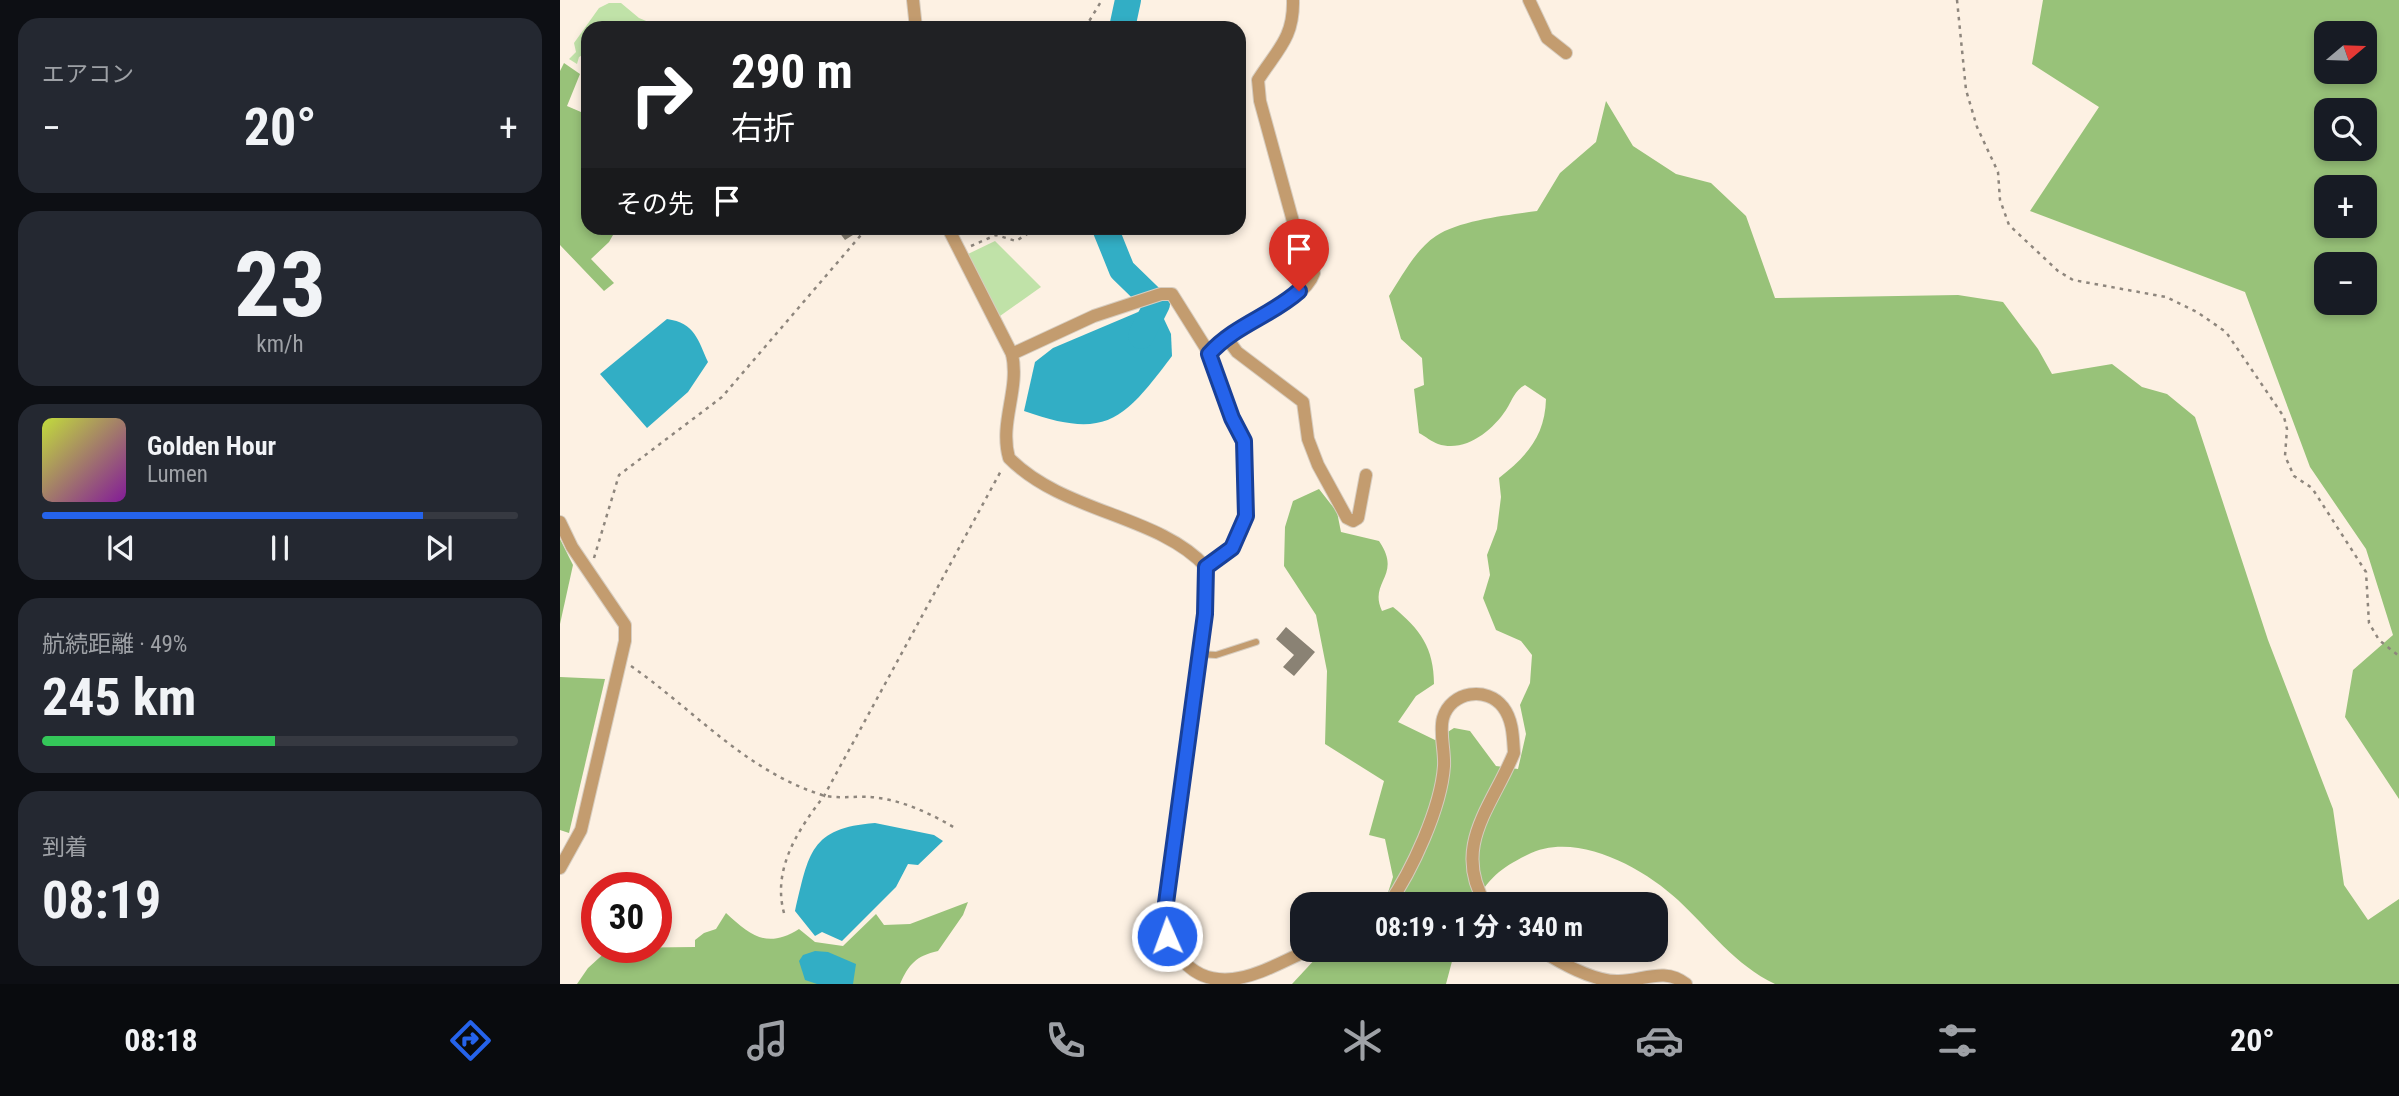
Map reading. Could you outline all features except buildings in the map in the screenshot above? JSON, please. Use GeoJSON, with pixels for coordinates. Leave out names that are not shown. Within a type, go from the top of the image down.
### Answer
{"type":"FeatureCollection","features":[{"type":"Feature","properties":{"kind":"street"},"geometry":{"type":"LineString","coordinates":[[913,0],[915,21]]}},
{"type":"Feature","properties":{"kind":"street"},"geometry":{"type":"LineString","coordinates":[[1209,354],[1226,337],[1285,303],[1312,280],[1314,274],[1294,225],[1259,101],[1258,79],[1284,45],[1293,18],[1293,0]]}},
{"type":"Feature","properties":{"kind":"street"},"geometry":{"type":"LineString","coordinates":[[1529,0],[1547,38],[1566,53]]}},
{"type":"Feature","properties":{"kind":"street"},"geometry":{"type":"LineString","coordinates":[[952,235],[1012,354],[1016,374],[1005,426],[1009,458],[1043,486],[1186,549],[1206,567],[1205,614],[1166,903],[1167,936],[1178,958],[1201,975],[1216,979],[1250,976],[1290,958]]}},
{"type":"Feature","properties":{"kind":"street"},"geometry":{"type":"LineString","coordinates":[[1012,354],[1094,316],[1161,294],[1172,294],[1209,354],[1232,418],[1244,441],[1246,507],[1242,530],[1232,548],[1206,567]]}},
{"type":"Feature","properties":{"kind":"street"},"geometry":{"type":"LineString","coordinates":[[1226,337],[1237,352],[1303,402],[1308,439],[1318,465],[1347,518],[1353,521],[1358,518],[1366,475]]}},
{"type":"Feature","properties":{"kind":"street"},"geometry":{"type":"LineString","coordinates":[[560,522],[587,570],[625,625],[581,830],[560,868]]}},
{"type":"Feature","properties":{"kind":"street"},"geometry":{"type":"LineString","coordinates":[[1397,892],[1423,838],[1437,797],[1444,767],[1443,718],[1453,702],[1468,694],[1495,698],[1505,709],[1513,737],[1514,753],[1473,842],[1471,859],[1474,878],[1480,892]]}},
{"type":"Feature","properties":{"kind":"street"},"geometry":{"type":"LineString","coordinates":[[1567,962],[1617,982],[1669,975],[1686,984]]}},
{"type":"Feature","properties":{"kind":"lane"},"geometry":{"type":"LineString","coordinates":[[1199,654],[1216,655],[1256,642]]}},
{"type":"Feature","properties":{"kind":"path"},"geometry":{"type":"LineString","coordinates":[[1088,21],[1102,0]]}},
{"type":"Feature","properties":{"kind":"path"},"geometry":{"type":"LineString","coordinates":[[1957,0],[1966,90],[1977,127],[1998,172],[2000,200],[2009,225],[2058,271],[2073,280],[2166,297],[2197,312],[2226,332],[2284,417],[2287,429],[2285,456],[2294,476],[2312,488],[2366,572],[2369,623],[2379,640],[2399,656]]}},
{"type":"Feature","properties":{"kind":"path"},"geometry":{"type":"LineString","coordinates":[[587,570],[596,556],[618,475],[722,397],[861,235]]}},
{"type":"Feature","properties":{"kind":"path"},"geometry":{"type":"LineString","coordinates":[[960,251],[996,235],[1016,241],[1026,235]]}},
{"type":"Feature","properties":{"kind":"path"},"geometry":{"type":"LineString","coordinates":[[784,913],[780,883],[786,860],[806,818],[824,796],[1009,458]]}},
{"type":"Feature","properties":{"kind":"path"},"geometry":{"type":"LineString","coordinates":[[620,658],[666,691],[716,735],[762,767],[824,796],[872,797],[891,801],[933,814],[955,828]]}},
{"type":"Feature","properties":{"kind":"green space"},"geometry":{"type":"Polygon","coordinates":[[[2043,0],[2399,0],[2399,799],[2345,717],[2353,670],[2393,635],[2366,549],[2310,467],[2245,292],[2030,211],[2099,107],[2032,64],[2043,0]]]}},
{"type":"Feature","properties":{"kind":"green space"},"geometry":{"type":"Polygon","coordinates":[[[609,3],[621,3],[646,21],[590,21],[599,8],[609,3]]]}},
{"type":"Feature","properties":{"kind":"green space"},"geometry":{"type":"Polygon","coordinates":[[[581,33],[581,56],[577,64],[569,59],[576,52],[574,43],[581,33]]]}},
{"type":"Feature","properties":{"kind":"green space"},"geometry":{"type":"Polygon","coordinates":[[[564,63],[580,74],[567,106],[581,112],[581,235],[613,235],[591,259],[614,283],[604,291],[560,245],[560,71],[564,63]]]}},
{"type":"Feature","properties":{"kind":"green space"},"geometry":{"type":"Polygon","coordinates":[[[1606,101],[1633,146],[1676,174],[1711,183],[1746,216],[1775,298],[1958,295],[2003,302],[2038,349],[2052,374],[2112,364],[2142,387],[2167,394],[2195,417],[2268,640],[2333,809],[2344,885],[2368,920],[2399,899],[2399,984],[1775,984],[1735,957],[1678,900],[1646,876],[1607,856],[1566,847],[1546,848],[1527,855],[1496,875],[1482,892],[1388,892],[1393,877],[1385,839],[1369,835],[1384,781],[1325,744],[1327,671],[1316,615],[1284,566],[1285,527],[1293,501],[1319,489],[1337,512],[1341,532],[1379,541],[1388,562],[1379,592],[1382,611],[1393,607],[1411,623],[1424,640],[1433,671],[1434,684],[1416,696],[1398,722],[1435,740],[1454,728],[1470,731],[1496,766],[1518,769],[1526,734],[1520,705],[1530,683],[1532,655],[1521,641],[1496,630],[1483,598],[1490,575],[1487,555],[1497,529],[1501,497],[1499,478],[1518,462],[1533,444],[1542,424],[1546,399],[1525,385],[1521,387],[1493,425],[1468,443],[1448,446],[1438,444],[1419,433],[1414,389],[1424,385],[1422,358],[1401,339],[1389,296],[1416,255],[1429,241],[1446,230],[1471,222],[1537,211],[1560,173],[1596,142],[1606,101]]]}},
{"type":"Feature","properties":{"kind":"green space"},"geometry":{"type":"Polygon","coordinates":[[[995,241],[1041,287],[1000,316],[968,254],[995,241]]]}},
{"type":"Feature","properties":{"kind":"green space"},"geometry":{"type":"Polygon","coordinates":[[[560,539],[573,565],[560,624],[560,539]]]}},
{"type":"Feature","properties":{"kind":"green space"},"geometry":{"type":"Polygon","coordinates":[[[560,677],[605,679],[569,833],[560,830],[560,677]]]}},
{"type":"Feature","properties":{"kind":"green space"},"geometry":{"type":"Polygon","coordinates":[[[968,902],[963,915],[938,951],[924,955],[914,962],[900,984],[577,984],[594,963],[672,963],[672,947],[695,947],[695,940],[716,929],[726,913],[743,928],[760,937],[778,938],[799,929],[815,942],[843,946],[876,914],[884,925],[910,924],[968,902]]]}},
{"type":"Feature","properties":{"kind":"green space"},"geometry":{"type":"Polygon","coordinates":[[[1312,962],[1452,962],[1446,984],[1292,984],[1312,962]]]}},
{"type":"Feature","properties":{"kind":"water"},"geometry":{"type":"Polygon","coordinates":[[[1157,304],[1171,334],[1172,356],[1140,396],[1125,410],[1110,419],[1075,424],[1024,411],[1035,362],[1053,348],[1157,304]]]}},
{"type":"Feature","properties":{"kind":"water"},"geometry":{"type":"Polygon","coordinates":[[[667,319],[684,324],[690,329],[708,362],[688,392],[647,428],[600,374],[667,319]]]}},
{"type":"Feature","properties":{"kind":"water"},"geometry":{"type":"Polygon","coordinates":[[[875,823],[934,835],[943,841],[918,865],[908,864],[896,887],[842,941],[822,932],[815,936],[795,911],[809,859],[825,838],[837,831],[875,823]]]}},
{"type":"Feature","properties":{"kind":"water"},"geometry":{"type":"Polygon","coordinates":[[[815,951],[828,952],[856,964],[853,984],[817,984],[805,980],[799,961],[803,955],[815,951]]]}},
{"type":"Feature","properties":{"kind":"waterway"},"geometry":{"type":"LineString","coordinates":[[1124,21],[1128,0]]}},
{"type":"Feature","properties":{"kind":"waterway"},"geometry":{"type":"LineString","coordinates":[[1108,235],[1122,270],[1157,304],[1141,336]]}},
{"type":"Feature","properties":{"kind":"route"},"geometry":{"type":"LineString","coordinates":[[1167,936],[1166,903],[1205,614],[1206,567],[1232,548],[1246,516],[1244,441],[1232,418],[1209,354],[1238,328],[1285,303],[1299,291]]}}]}
